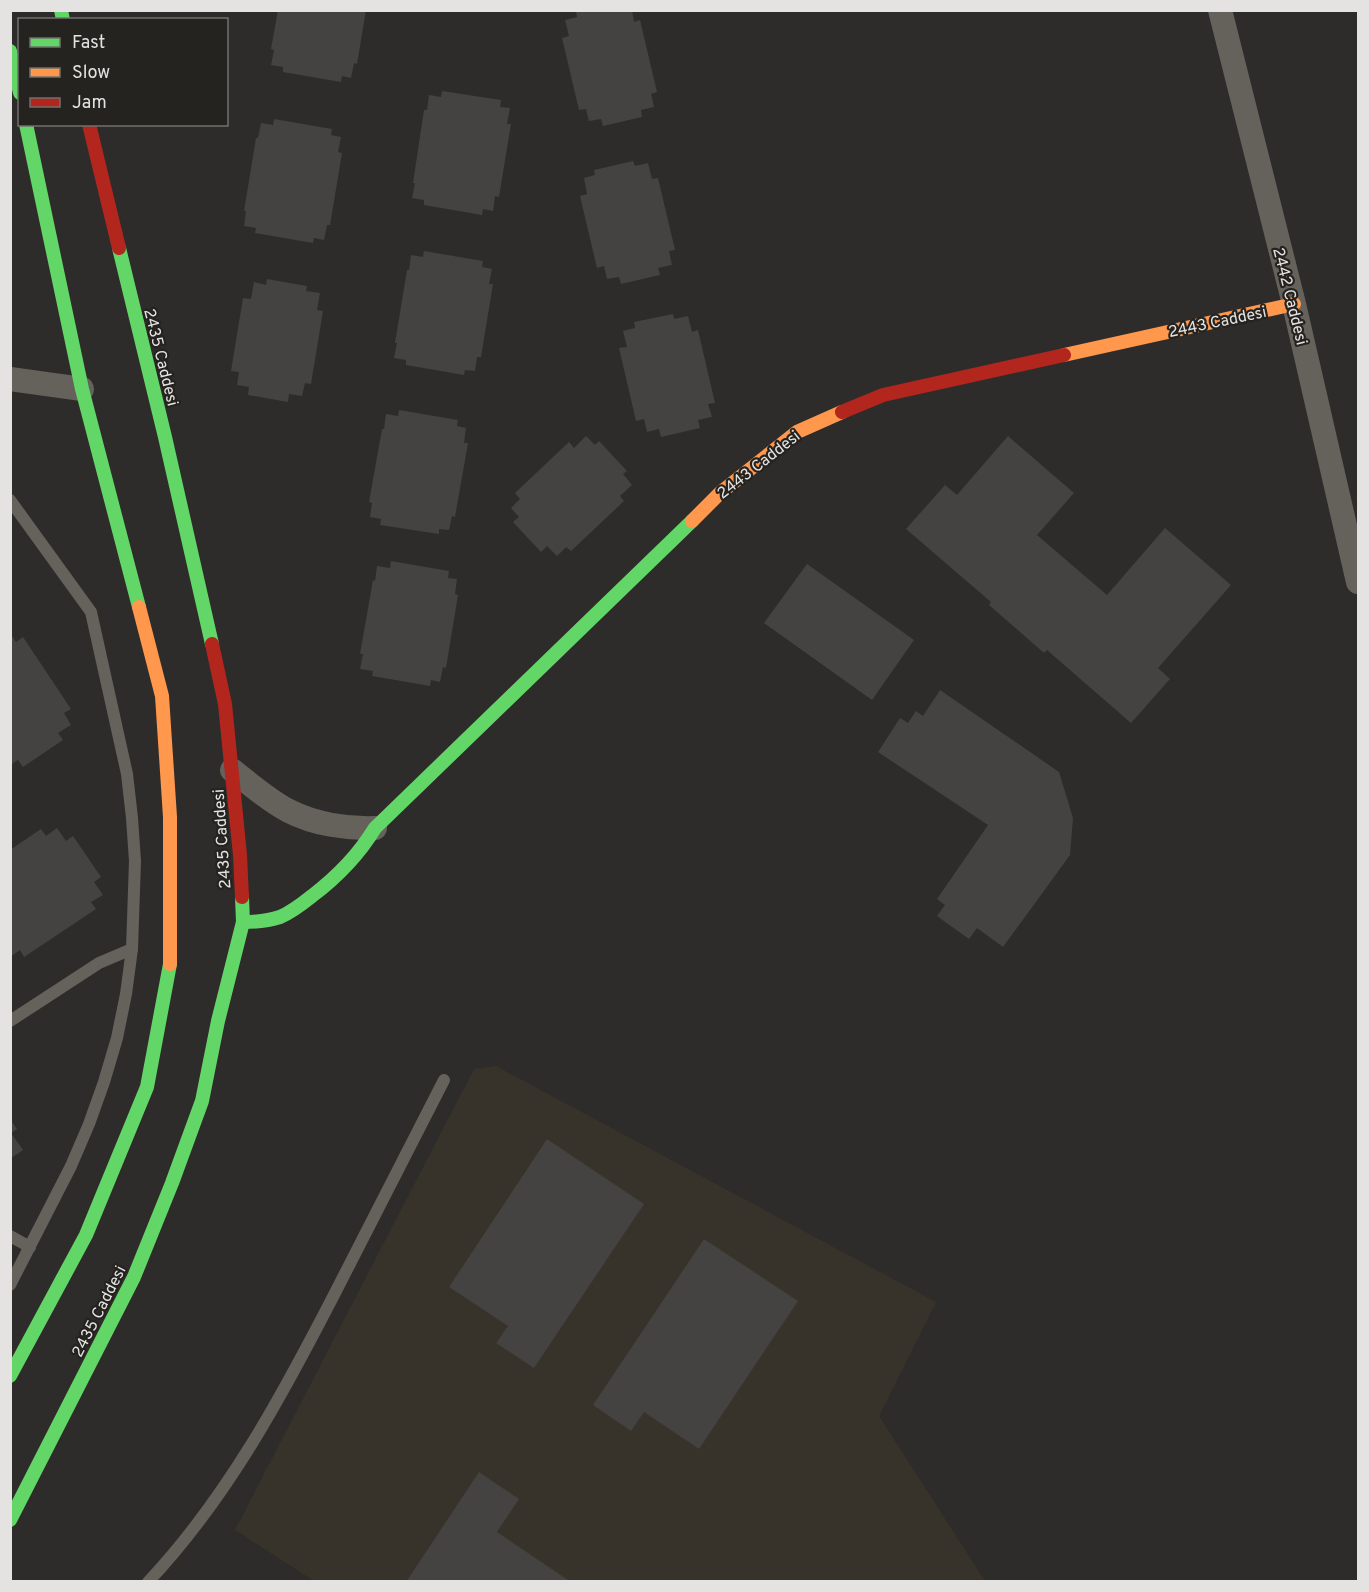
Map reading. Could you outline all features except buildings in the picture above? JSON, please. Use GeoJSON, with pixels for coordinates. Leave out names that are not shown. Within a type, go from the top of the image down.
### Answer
{"type":"FeatureCollection","features":[{"type":"Feature","properties":{"kind":"street","name":"2442 Caddesi"},"geometry":{"type":"LineString","coordinates":[[1220,10],[1294,304],[1359,582]]}},
{"type":"Feature","properties":{"kind":"street"},"geometry":{"type":"LineString","coordinates":[[10,51],[18,85]]}},
{"type":"Feature","properties":{"kind":"street"},"geometry":{"type":"LineString","coordinates":[[10,1376],[86,1235],[147,1087],[170,963],[170,817],[162,696],[82,389],[26,126]]}},
{"type":"Feature","properties":{"kind":"street","name":"2435 Caddesi"},"geometry":{"type":"LineString","coordinates":[[10,1520],[134,1277],[172,1183],[202,1101],[218,1021],[243,922],[240,855],[225,704],[165,437],[89,126]]}},
{"type":"Feature","properties":{"kind":"street","name":"2443 Caddesi"},"geometry":{"type":"LineString","coordinates":[[243,922],[259,922],[275,918],[294,909],[329,883],[352,862],[365,846],[375,828],[720,493],[797,432],[883,395],[1294,304]]}},
{"type":"Feature","properties":{"kind":"street"},"geometry":{"type":"LineString","coordinates":[[10,379],[82,389]]}},
{"type":"Feature","properties":{"kind":"street"},"geometry":{"type":"LineString","coordinates":[[232,770],[289,811],[332,824],[375,828]]}},
{"type":"Feature","properties":{"kind":"lane"},"geometry":{"type":"LineString","coordinates":[[10,501],[91,612],[127,774],[135,861],[132,949],[117,1038],[89,1124],[71,1166],[10,1285]]}},
{"type":"Feature","properties":{"kind":"lane"},"geometry":{"type":"LineString","coordinates":[[10,1021],[99,963],[132,949]]}},
{"type":"Feature","properties":{"kind":"lane"},"geometry":{"type":"LineString","coordinates":[[148,1581],[188,1536],[248,1452],[312,1338],[444,1080]]}},
{"type":"Feature","properties":{"kind":"lane"},"geometry":{"type":"LineString","coordinates":[[10,1236],[30,1247]]}},
{"type":"Feature","properties":{"kind":"shaded area"},"geometry":{"type":"Polygon","coordinates":[[[496,1066],[936,1302],[879,1416],[985,1581],[314,1581],[235,1530],[474,1069],[496,1066]]]}},
{"type":"Feature","properties":{"kind":"traffic: fast"},"geometry":{"type":"LineString","coordinates":[[61,10],[63,18]]}},
{"type":"Feature","properties":{"kind":"traffic: fast"},"geometry":{"type":"LineString","coordinates":[[10,51],[18,85]]}},
{"type":"Feature","properties":{"kind":"traffic: fast"},"geometry":{"type":"LineString","coordinates":[[26,126],[82,389],[139,607]]}},
{"type":"Feature","properties":{"kind":"traffic: fast"},"geometry":{"type":"LineString","coordinates":[[119,248],[212,644]]}},
{"type":"Feature","properties":{"kind":"traffic: fast"},"geometry":{"type":"LineString","coordinates":[[243,922],[266,920],[284,915],[301,905],[330,881],[354,857],[375,828],[692,521]]}},
{"type":"Feature","properties":{"kind":"traffic: fast"},"geometry":{"type":"LineString","coordinates":[[10,1520],[134,1277],[172,1183],[202,1101],[218,1021],[243,922],[242,897]]}},
{"type":"Feature","properties":{"kind":"traffic: fast"},"geometry":{"type":"LineString","coordinates":[[10,1376],[86,1235],[147,1087],[170,964]]}},
{"type":"Feature","properties":{"kind":"traffic: slow"},"geometry":{"type":"LineString","coordinates":[[1064,355],[1294,304]]}},
{"type":"Feature","properties":{"kind":"traffic: slow"},"geometry":{"type":"LineString","coordinates":[[692,521],[720,493],[797,432],[842,412]]}},
{"type":"Feature","properties":{"kind":"traffic: slow"},"geometry":{"type":"LineString","coordinates":[[139,607],[162,696],[170,817],[170,964]]}},
{"type":"Feature","properties":{"kind":"traffic: jam"},"geometry":{"type":"LineString","coordinates":[[89,126],[119,248]]}},
{"type":"Feature","properties":{"kind":"traffic: jam"},"geometry":{"type":"LineString","coordinates":[[842,412],[883,395],[1064,355]]}},
{"type":"Feature","properties":{"kind":"traffic: jam"},"geometry":{"type":"LineString","coordinates":[[212,644],[225,704],[242,897]]}}]}
